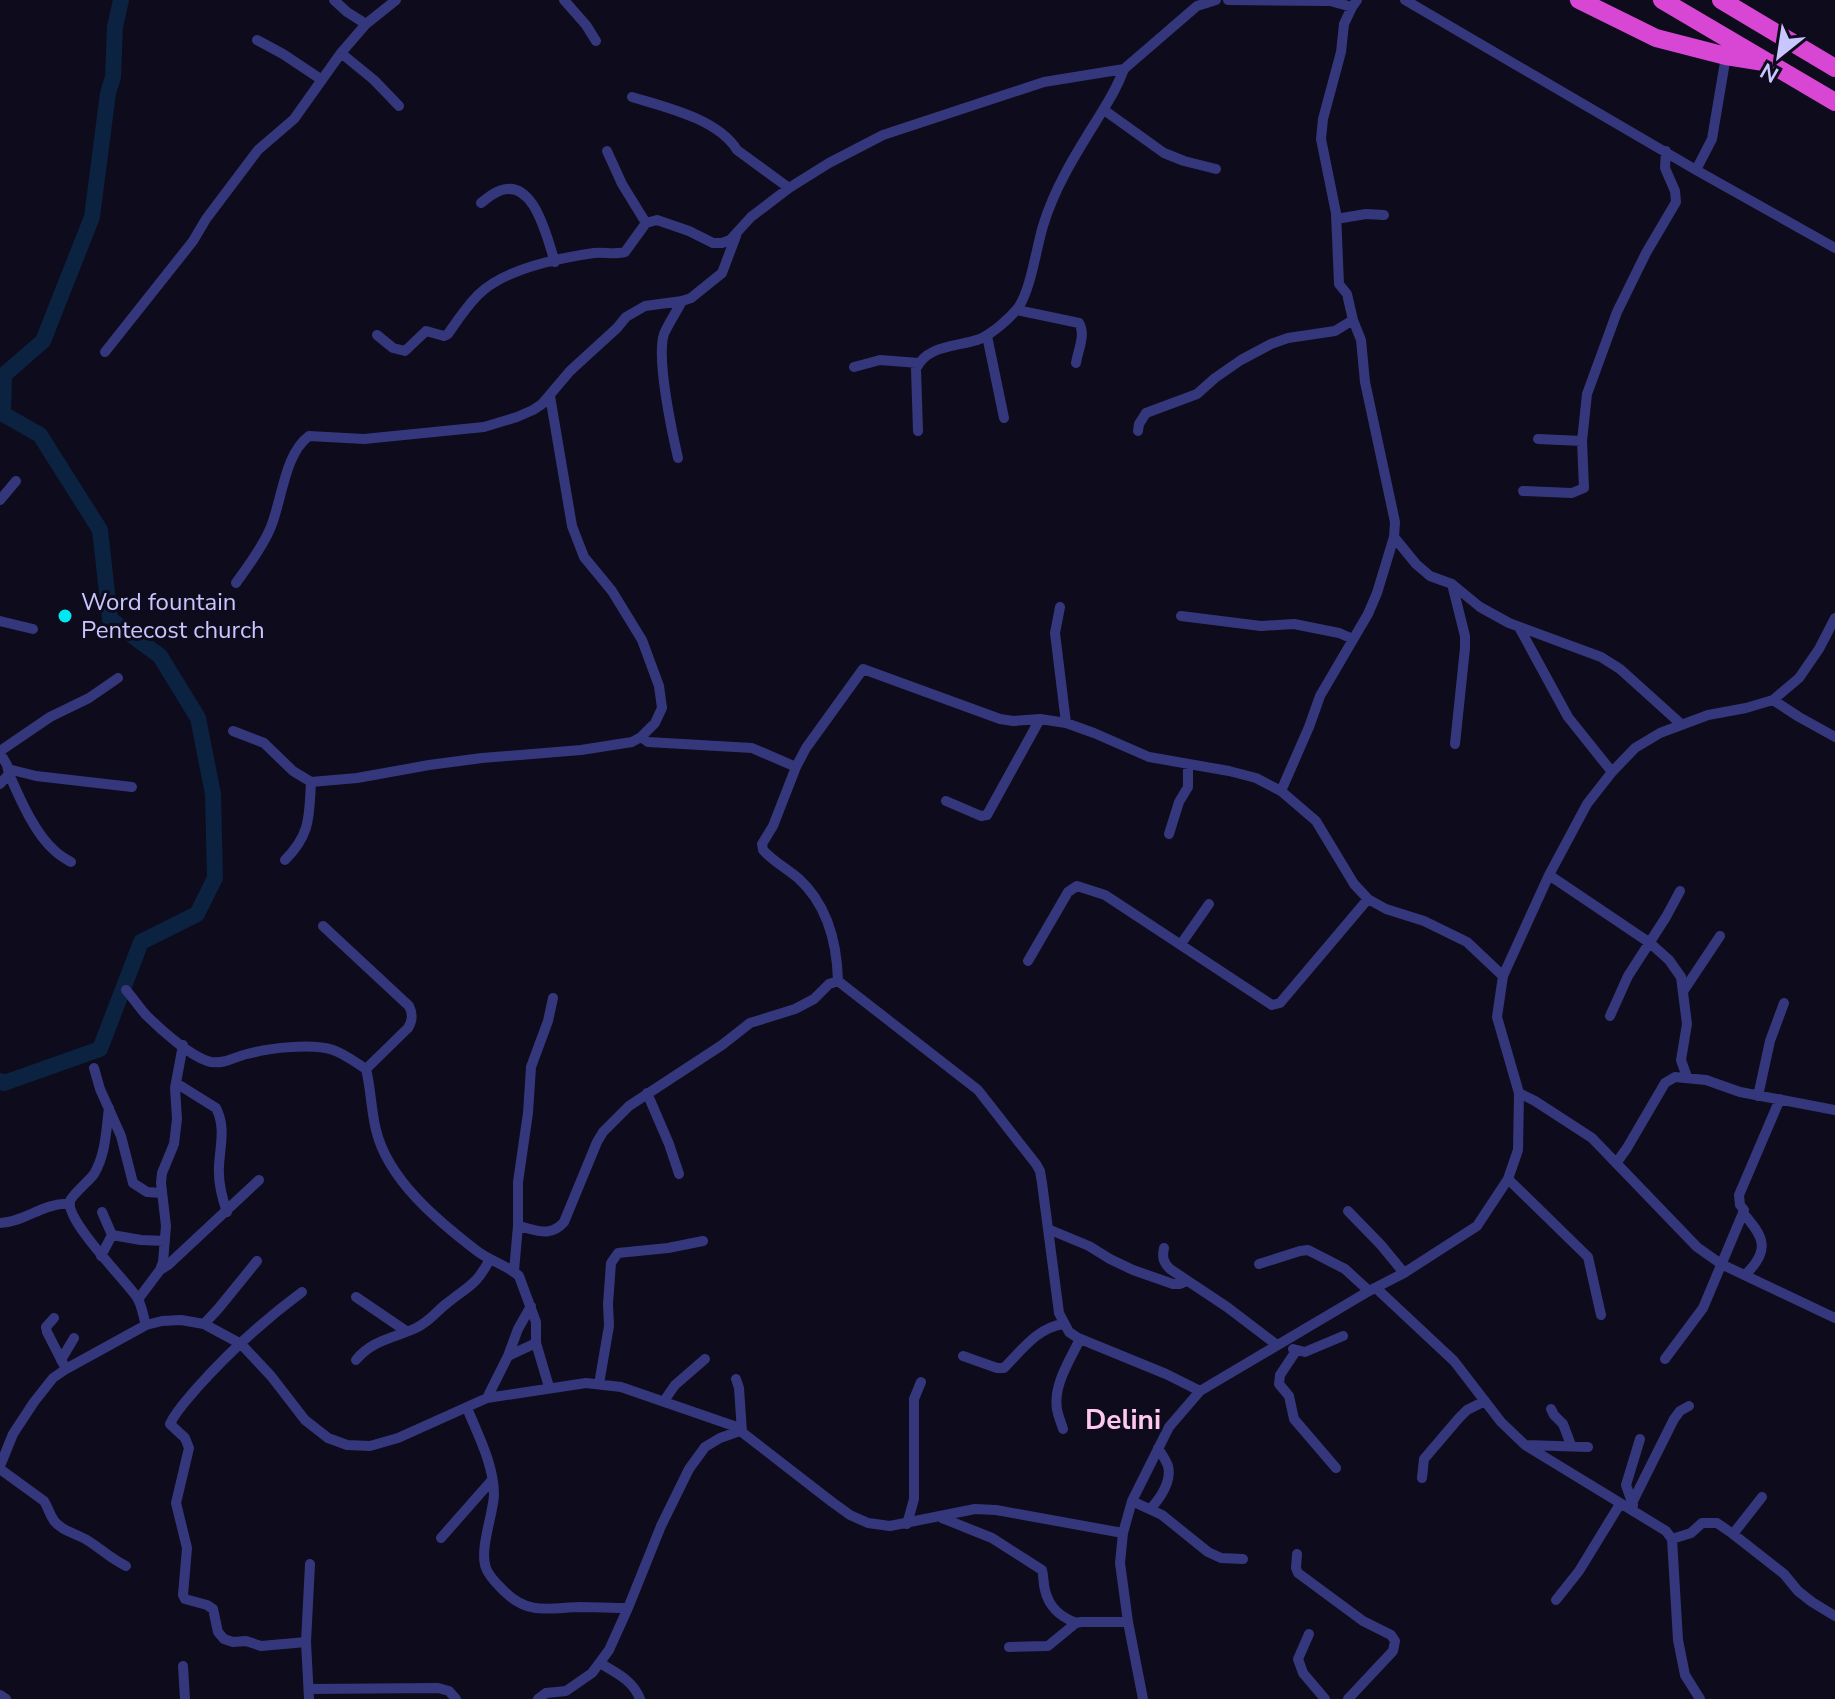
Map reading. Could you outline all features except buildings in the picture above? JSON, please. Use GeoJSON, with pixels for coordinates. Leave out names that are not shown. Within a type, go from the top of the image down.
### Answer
{"type":"FeatureCollection","features":[{"type":"Feature","properties":{"kind":"highway"},"geometry":{"type":"LineString","coordinates":[[1579,0],[1656,38],[1726,56],[1770,63]]}},
{"type":"Feature","properties":{"kind":"highway"},"geometry":{"type":"LineString","coordinates":[[1662,0],[1835,102]]}},
{"type":"Feature","properties":{"kind":"highway"},"geometry":{"type":"LineString","coordinates":[[1721,0],[1835,68]]}},
{"type":"Feature","properties":{"kind":"highway"},"geometry":{"type":"LineString","coordinates":[[1747,0],[1770,29]]}},
{"type":"Feature","properties":{"kind":"street"},"geometry":{"type":"LineString","coordinates":[[334,0],[366,24]]}},
{"type":"Feature","properties":{"kind":"street"},"geometry":{"type":"LineString","coordinates":[[105,352],[193,241],[258,150],[294,119],[341,53],[366,24],[396,0]]}},
{"type":"Feature","properties":{"kind":"street"},"geometry":{"type":"LineString","coordinates":[[564,0],[596,41]]}},
{"type":"Feature","properties":{"kind":"street"},"geometry":{"type":"LineString","coordinates":[[918,431],[916,369],[919,363],[940,349],[987,336],[1017,310],[1049,207],[1062,179],[1112,98],[1124,69],[1197,6],[1216,0]]}},
{"type":"Feature","properties":{"kind":"street"},"geometry":{"type":"LineString","coordinates":[[1228,0],[1354,3],[1341,36],[1341,52],[1323,119],[1321,139],[1336,219],[1339,284],[1347,294],[1361,340],[1365,382],[1395,522],[1394,537],[1377,593],[1320,696],[1281,791]]}},
{"type":"Feature","properties":{"kind":"street"},"geometry":{"type":"LineString","coordinates":[[1405,0],[1835,248]]}},
{"type":"Feature","properties":{"kind":"street"},"geometry":{"type":"LineString","coordinates":[[257,40],[322,80]]}},
{"type":"Feature","properties":{"kind":"street"},"geometry":{"type":"LineString","coordinates":[[341,53],[399,106]]}},
{"type":"Feature","properties":{"kind":"street"},"geometry":{"type":"LineString","coordinates":[[1696,170],[1712,139],[1726,56]]}},
{"type":"Feature","properties":{"kind":"street"},"geometry":{"type":"LineString","coordinates":[[377,335],[393,348],[405,351],[426,331],[444,336],[479,294],[491,285],[517,272],[555,262],[596,253],[621,254],[646,223],[657,220],[718,244],[730,240],[751,217],[789,188],[844,155],[901,128],[1044,82],[1124,69]]}},
{"type":"Feature","properties":{"kind":"street"},"geometry":{"type":"LineString","coordinates":[[632,97],[687,114],[712,128],[789,188]]}},
{"type":"Feature","properties":{"kind":"street"},"geometry":{"type":"LineString","coordinates":[[1104,110],[1164,153],[1216,169]]}},
{"type":"Feature","properties":{"kind":"street"},"geometry":{"type":"LineString","coordinates":[[607,151],[646,223]]}},
{"type":"Feature","properties":{"kind":"street"},"geometry":{"type":"LineString","coordinates":[[1523,491],[1572,493],[1584,488],[1582,441],[1587,394],[1617,312],[1676,202],[1675,191],[1665,168],[1666,151]]}},
{"type":"Feature","properties":{"kind":"street"},"geometry":{"type":"LineString","coordinates":[[481,203],[499,190],[513,189],[524,194],[537,211],[555,262]]}},
{"type":"Feature","properties":{"kind":"street"},"geometry":{"type":"LineString","coordinates":[[1336,219],[1366,214],[1384,215]]}},
{"type":"Feature","properties":{"kind":"street"},"geometry":{"type":"LineString","coordinates":[[236,583],[271,528],[288,472],[299,446],[309,436],[364,439],[484,427],[533,410],[626,317],[645,306],[682,301],[702,290],[722,273],[736,234]]}},
{"type":"Feature","properties":{"kind":"street"},"geometry":{"type":"LineString","coordinates":[[678,458],[662,359],[664,335],[682,301]]}},
{"type":"Feature","properties":{"kind":"street"},"geometry":{"type":"LineString","coordinates":[[1017,310],[1079,323],[1082,336],[1076,363]]}},
{"type":"Feature","properties":{"kind":"street"},"geometry":{"type":"LineString","coordinates":[[1138,431],[1141,418],[1146,413],[1197,394],[1241,360],[1271,344],[1288,338],[1335,331],[1353,320]]}},
{"type":"Feature","properties":{"kind":"street"},"geometry":{"type":"LineString","coordinates":[[987,336],[1004,418]]}},
{"type":"Feature","properties":{"kind":"street"},"geometry":{"type":"LineString","coordinates":[[854,367],[880,360],[919,363]]}},
{"type":"Feature","properties":{"kind":"street"},"geometry":{"type":"LineString","coordinates":[[233,731],[264,743],[293,771],[311,782],[357,778],[482,758],[581,750],[632,742],[655,723],[662,708],[659,686],[642,640],[577,543],[550,396]]}},
{"type":"Feature","properties":{"kind":"street"},"geometry":{"type":"LineString","coordinates":[[1538,439],[1582,441]]}},
{"type":"Feature","properties":{"kind":"street"},"geometry":{"type":"LineString","coordinates":[[0,500],[16,481]]}},
{"type":"Feature","properties":{"kind":"street"},"geometry":{"type":"LineString","coordinates":[[1394,537],[1430,576],[1452,584],[1480,607],[1519,627],[1601,657],[1620,669],[1681,724]]}},
{"type":"Feature","properties":{"kind":"street"},"geometry":{"type":"LineString","coordinates":[[1452,584],[1465,636],[1455,744]]}},
{"type":"Feature","properties":{"kind":"street"},"geometry":{"type":"LineString","coordinates":[[1060,607],[1055,633],[1066,723]]}},
{"type":"Feature","properties":{"kind":"street"},"geometry":{"type":"LineString","coordinates":[[1181,616],[1261,626],[1294,624],[1353,639]]}},
{"type":"Feature","properties":{"kind":"street"},"geometry":{"type":"LineString","coordinates":[[1143,1699],[1120,1563],[1123,1533],[1132,1501],[1169,1427],[1200,1391],[1404,1273],[1477,1226],[1508,1179],[1518,1150],[1519,1093],[1497,1017],[1503,976],[1549,875],[1587,804],[1635,748],[1660,733],[1708,715],[1773,700],[1799,678],[1835,618]]}},
{"type":"Feature","properties":{"kind":"street"},"geometry":{"type":"LineString","coordinates":[[0,621],[33,629]]}},
{"type":"Feature","properties":{"kind":"street"},"geometry":{"type":"LineString","coordinates":[[1519,627],[1568,717],[1612,772]]}},
{"type":"Feature","properties":{"kind":"street"},"geometry":{"type":"LineString","coordinates":[[1200,1391],[1069,1332],[1059,1313],[1040,1171],[978,1090],[838,981],[834,939],[818,903],[800,880],[763,850],[762,844],[773,826],[806,748],[863,669],[1000,719],[1040,719],[1066,723],[1144,755],[1256,778],[1281,791],[1316,821],[1354,884],[1368,899],[1467,942],[1503,976]]}},
{"type":"Feature","properties":{"kind":"street"},"geometry":{"type":"LineString","coordinates":[[71,862],[56,853],[44,839],[20,800],[0,752],[50,717],[89,698],[118,678]]}},
{"type":"Feature","properties":{"kind":"street"},"geometry":{"type":"LineString","coordinates":[[1773,700],[1835,737]]}},
{"type":"Feature","properties":{"kind":"street"},"geometry":{"type":"LineString","coordinates":[[946,801],[983,817],[987,815],[1040,719]]}},
{"type":"Feature","properties":{"kind":"street"},"geometry":{"type":"LineString","coordinates":[[641,737],[648,742],[752,748],[796,767]]}},
{"type":"Feature","properties":{"kind":"street"},"geometry":{"type":"LineString","coordinates":[[1169,834],[1179,802],[1188,787],[1188,764]]}},
{"type":"Feature","properties":{"kind":"street"},"geometry":{"type":"LineString","coordinates":[[0,784],[8,772]]}},
{"type":"Feature","properties":{"kind":"street"},"geometry":{"type":"LineString","coordinates":[[8,772],[132,787]]}},
{"type":"Feature","properties":{"kind":"street"},"geometry":{"type":"LineString","coordinates":[[285,860],[304,837],[311,782]]}},
{"type":"Feature","properties":{"kind":"street"},"geometry":{"type":"LineString","coordinates":[[1549,875],[1650,943],[1669,960],[1681,977],[1687,1024],[1681,1060],[1687,1077]]}},
{"type":"Feature","properties":{"kind":"street"},"geometry":{"type":"LineString","coordinates":[[1028,961],[1068,892],[1077,886],[1085,886],[1105,895],[1272,1005],[1280,1003],[1368,899]]}},
{"type":"Feature","properties":{"kind":"street"},"geometry":{"type":"LineString","coordinates":[[1610,1016],[1628,976],[1680,891]]}},
{"type":"Feature","properties":{"kind":"street"},"geometry":{"type":"LineString","coordinates":[[1181,944],[1209,904]]}},
{"type":"Feature","properties":{"kind":"street"},"geometry":{"type":"LineString","coordinates":[[323,926],[411,1011],[408,1028],[366,1069]]}},
{"type":"Feature","properties":{"kind":"street"},"geometry":{"type":"LineString","coordinates":[[1684,990],[1720,936]]}},
{"type":"Feature","properties":{"kind":"street"},"geometry":{"type":"LineString","coordinates":[[518,1226],[549,1233],[560,1227],[603,1132],[629,1106],[750,1023],[795,1009],[838,981]]}},
{"type":"Feature","properties":{"kind":"street"},"geometry":{"type":"LineString","coordinates":[[126,990],[145,1013],[199,1057],[211,1062],[233,1060],[262,1051],[319,1047],[334,1050],[366,1069],[376,1129],[384,1154],[397,1176],[427,1208],[479,1253],[514,1271],[522,1283],[536,1322],[536,1343],[549,1387]]}},
{"type":"Feature","properties":{"kind":"street"},"geometry":{"type":"LineString","coordinates":[[514,1271],[518,1182],[531,1067],[553,998]]}},
{"type":"Feature","properties":{"kind":"street"},"geometry":{"type":"LineString","coordinates":[[1758,1096],[1770,1041],[1784,1003]]}},
{"type":"Feature","properties":{"kind":"street"},"geometry":{"type":"LineString","coordinates":[[139,1298],[163,1262],[166,1226],[161,1183],[174,1144],[176,1083],[183,1045]]}},
{"type":"Feature","properties":{"kind":"street"},"geometry":{"type":"LineString","coordinates":[[94,1068],[121,1136],[133,1183],[147,1192],[162,1193]]}},
{"type":"Feature","properties":{"kind":"street"},"geometry":{"type":"LineString","coordinates":[[1617,1162],[1665,1083],[1675,1077],[1706,1080],[1740,1092],[1835,1110]]}},
{"type":"Feature","properties":{"kind":"street"},"geometry":{"type":"LineString","coordinates":[[176,1083],[219,1113],[223,1135],[219,1176],[227,1212]]}},
{"type":"Feature","properties":{"kind":"street"},"geometry":{"type":"LineString","coordinates":[[647,1093],[679,1174]]}},
{"type":"Feature","properties":{"kind":"street"},"geometry":{"type":"LineString","coordinates":[[1519,1093],[1592,1138],[1697,1247],[1721,1264],[1835,1318]]}},
{"type":"Feature","properties":{"kind":"street"},"geometry":{"type":"LineString","coordinates":[[1665,1359],[1703,1308],[1744,1210],[1739,1195],[1780,1099]]}},
{"type":"Feature","properties":{"kind":"street"},"geometry":{"type":"LineString","coordinates":[[109,1108],[100,1161],[89,1181],[70,1200],[70,1204],[101,1256],[139,1298],[146,1325]]}},
{"type":"Feature","properties":{"kind":"street"},"geometry":{"type":"LineString","coordinates":[[1508,1179],[1588,1257],[1601,1315]]}},
{"type":"Feature","properties":{"kind":"street"},"geometry":{"type":"LineString","coordinates":[[160,1270],[259,1180]]}},
{"type":"Feature","properties":{"kind":"street"},"geometry":{"type":"LineString","coordinates":[[0,1223],[11,1222],[58,1203],[70,1204]]}},
{"type":"Feature","properties":{"kind":"street"},"geometry":{"type":"LineString","coordinates":[[1348,1211],[1404,1273]]}},
{"type":"Feature","properties":{"kind":"street"},"geometry":{"type":"LineString","coordinates":[[102,1212],[112,1235]]}},
{"type":"Feature","properties":{"kind":"street"},"geometry":{"type":"LineString","coordinates":[[1743,1213],[1760,1232],[1762,1244],[1752,1269],[1745,1275]]}},
{"type":"Feature","properties":{"kind":"street"},"geometry":{"type":"LineString","coordinates":[[1048,1229],[1089,1246],[1133,1270],[1173,1284],[1187,1281]]}},
{"type":"Feature","properties":{"kind":"street"},"geometry":{"type":"LineString","coordinates":[[112,1235],[165,1241]]}},
{"type":"Feature","properties":{"kind":"street"},"geometry":{"type":"LineString","coordinates":[[101,1256],[112,1235]]}},
{"type":"Feature","properties":{"kind":"street"},"geometry":{"type":"LineString","coordinates":[[599,1384],[609,1326],[608,1304],[614,1257],[618,1253],[703,1241]]}},
{"type":"Feature","properties":{"kind":"street"},"geometry":{"type":"LineString","coordinates":[[1164,1248],[1165,1263],[1187,1281],[1296,1351],[1305,1352],[1343,1336]]}},
{"type":"Feature","properties":{"kind":"street"},"geometry":{"type":"LineString","coordinates":[[1259,1264],[1308,1250],[1345,1269],[1454,1361],[1501,1422],[1525,1445],[1666,1531],[1672,1539],[1678,1640],[1685,1675],[1700,1699]]}},
{"type":"Feature","properties":{"kind":"street"},"geometry":{"type":"LineString","coordinates":[[356,1360],[373,1344],[428,1321],[480,1278],[490,1259]]}},
{"type":"Feature","properties":{"kind":"street"},"geometry":{"type":"LineString","coordinates":[[204,1324],[257,1261]]}},
{"type":"Feature","properties":{"kind":"street"},"geometry":{"type":"LineString","coordinates":[[302,1292],[266,1319],[194,1392],[170,1424],[185,1438],[189,1448],[176,1503],[187,1548],[183,1595],[188,1601],[213,1609],[218,1632],[224,1639],[261,1646],[306,1642]]}},
{"type":"Feature","properties":{"kind":"street"},"geometry":{"type":"LineString","coordinates":[[356,1297],[406,1331]]}},
{"type":"Feature","properties":{"kind":"street"},"geometry":{"type":"LineString","coordinates":[[487,1398],[531,1306]]}},
{"type":"Feature","properties":{"kind":"street"},"geometry":{"type":"LineString","coordinates":[[54,1318],[46,1327],[47,1332],[64,1364]]}},
{"type":"Feature","properties":{"kind":"street"},"geometry":{"type":"LineString","coordinates":[[64,1364],[146,1325],[181,1320],[204,1324],[241,1344],[305,1420],[328,1438],[347,1445],[370,1446],[398,1438],[487,1398],[586,1383],[621,1387],[734,1426],[850,1515],[868,1523],[890,1526],[907,1524],[975,1509],[1123,1533]]}},
{"type":"Feature","properties":{"kind":"street"},"geometry":{"type":"LineString","coordinates":[[963,1356],[1004,1368],[1040,1331],[1063,1324]]}},
{"type":"Feature","properties":{"kind":"street"},"geometry":{"type":"LineString","coordinates":[[74,1338],[64,1364],[13,1434],[0,1468],[44,1501],[57,1524],[126,1566]]}},
{"type":"Feature","properties":{"kind":"street"},"geometry":{"type":"LineString","coordinates":[[1063,1429],[1056,1398],[1080,1339]]}},
{"type":"Feature","properties":{"kind":"street"},"geometry":{"type":"LineString","coordinates":[[508,1356],[536,1343]]}},
{"type":"Feature","properties":{"kind":"street"},"geometry":{"type":"LineString","coordinates":[[1296,1351],[1280,1375],[1279,1384],[1289,1396],[1294,1419],[1336,1468]]}},
{"type":"Feature","properties":{"kind":"street"},"geometry":{"type":"LineString","coordinates":[[664,1401],[675,1385],[705,1359]]}},
{"type":"Feature","properties":{"kind":"street"},"geometry":{"type":"LineString","coordinates":[[736,1379],[741,1431]]}},
{"type":"Feature","properties":{"kind":"street"},"geometry":{"type":"LineString","coordinates":[[907,1524],[914,1499],[914,1399],[921,1382]]}},
{"type":"Feature","properties":{"kind":"street"},"geometry":{"type":"LineString","coordinates":[[1422,1478],[1424,1459],[1467,1410],[1485,1401]]}},
{"type":"Feature","properties":{"kind":"street"},"geometry":{"type":"LineString","coordinates":[[1556,1600],[1626,1504],[1674,1419],[1689,1406]]}},
{"type":"Feature","properties":{"kind":"street"},"geometry":{"type":"LineString","coordinates":[[467,1408],[487,1456],[492,1480],[494,1495],[485,1567],[497,1585],[516,1603],[545,1610],[628,1608]]}},
{"type":"Feature","properties":{"kind":"street"},"geometry":{"type":"LineString","coordinates":[[1551,1409],[1563,1424],[1571,1445]]}},
{"type":"Feature","properties":{"kind":"street"},"geometry":{"type":"LineString","coordinates":[[538,1699],[546,1693],[566,1691],[592,1673],[600,1663],[609,1650],[661,1526],[689,1469],[705,1447],[741,1431]]}},
{"type":"Feature","properties":{"kind":"street"},"geometry":{"type":"LineString","coordinates":[[1626,1504],[1626,1485],[1640,1439]]}},
{"type":"Feature","properties":{"kind":"street"},"geometry":{"type":"LineString","coordinates":[[1525,1445],[1588,1447]]}},
{"type":"Feature","properties":{"kind":"street"},"geometry":{"type":"LineString","coordinates":[[1150,1509],[1163,1491],[1168,1477],[1169,1467],[1158,1448]]}},
{"type":"Feature","properties":{"kind":"street"},"geometry":{"type":"LineString","coordinates":[[441,1538],[492,1480]]}},
{"type":"Feature","properties":{"kind":"street"},"geometry":{"type":"LineString","coordinates":[[1733,1534],[1762,1497]]}},
{"type":"Feature","properties":{"kind":"street"},"geometry":{"type":"LineString","coordinates":[[1132,1501],[1162,1515],[1208,1552],[1221,1558],[1243,1559]]}},
{"type":"Feature","properties":{"kind":"street"},"geometry":{"type":"LineString","coordinates":[[938,1517],[992,1538],[1042,1570],[1049,1603],[1062,1618],[1076,1623],[1128,1622]]}},
{"type":"Feature","properties":{"kind":"street"},"geometry":{"type":"LineString","coordinates":[[1672,1539],[1691,1533],[1702,1523],[1717,1523],[1784,1574],[1798,1591],[1835,1616]]}},
{"type":"Feature","properties":{"kind":"street"},"geometry":{"type":"LineString","coordinates":[[1297,1554],[1298,1573],[1363,1621],[1391,1635],[1395,1641],[1393,1651],[1348,1699]]}},
{"type":"Feature","properties":{"kind":"street"},"geometry":{"type":"LineString","coordinates":[[310,1564],[306,1642],[309,1694],[331,1689],[438,1688],[449,1691],[456,1699]]}},
{"type":"Feature","properties":{"kind":"street"},"geometry":{"type":"LineString","coordinates":[[1009,1647],[1048,1646],[1076,1623]]}},
{"type":"Feature","properties":{"kind":"street"},"geometry":{"type":"LineString","coordinates":[[1309,1634],[1300,1652],[1299,1665],[1325,1699]]}},
{"type":"Feature","properties":{"kind":"street"},"geometry":{"type":"LineString","coordinates":[[600,1663],[628,1680],[636,1688],[640,1699]]}},
{"type":"Feature","properties":{"kind":"street"},"geometry":{"type":"LineString","coordinates":[[183,1666],[185,1699]]}},
{"type":"Feature","properties":{"kind":"street"},"geometry":{"type":"LineString","coordinates":[[323,1699],[331,1689]]}},
{"type":"Feature","properties":{"kind":"street"},"geometry":{"type":"LineString","coordinates":[[0,1695],[6,1699]]}},
{"type":"Feature","properties":{"kind":"waterway"},"geometry":{"type":"LineString","coordinates":[[0,1081],[4,1083],[100,1049],[141,942],[197,914],[215,878],[213,794],[198,718],[160,656],[110,619],[100,530],[40,435],[3,414],[4,375],[43,341],[92,217],[121,0]]}},
{"type":"Feature","properties":{"kind":"place","name":"Word fountain Pentecost church"},"geometry":{"type":"Point","coordinates":[65,616]}},
{"type":"Feature","properties":{"kind":"district","name":"Delini"},"geometry":{"type":"Point","coordinates":[1123,1419]}}]}
